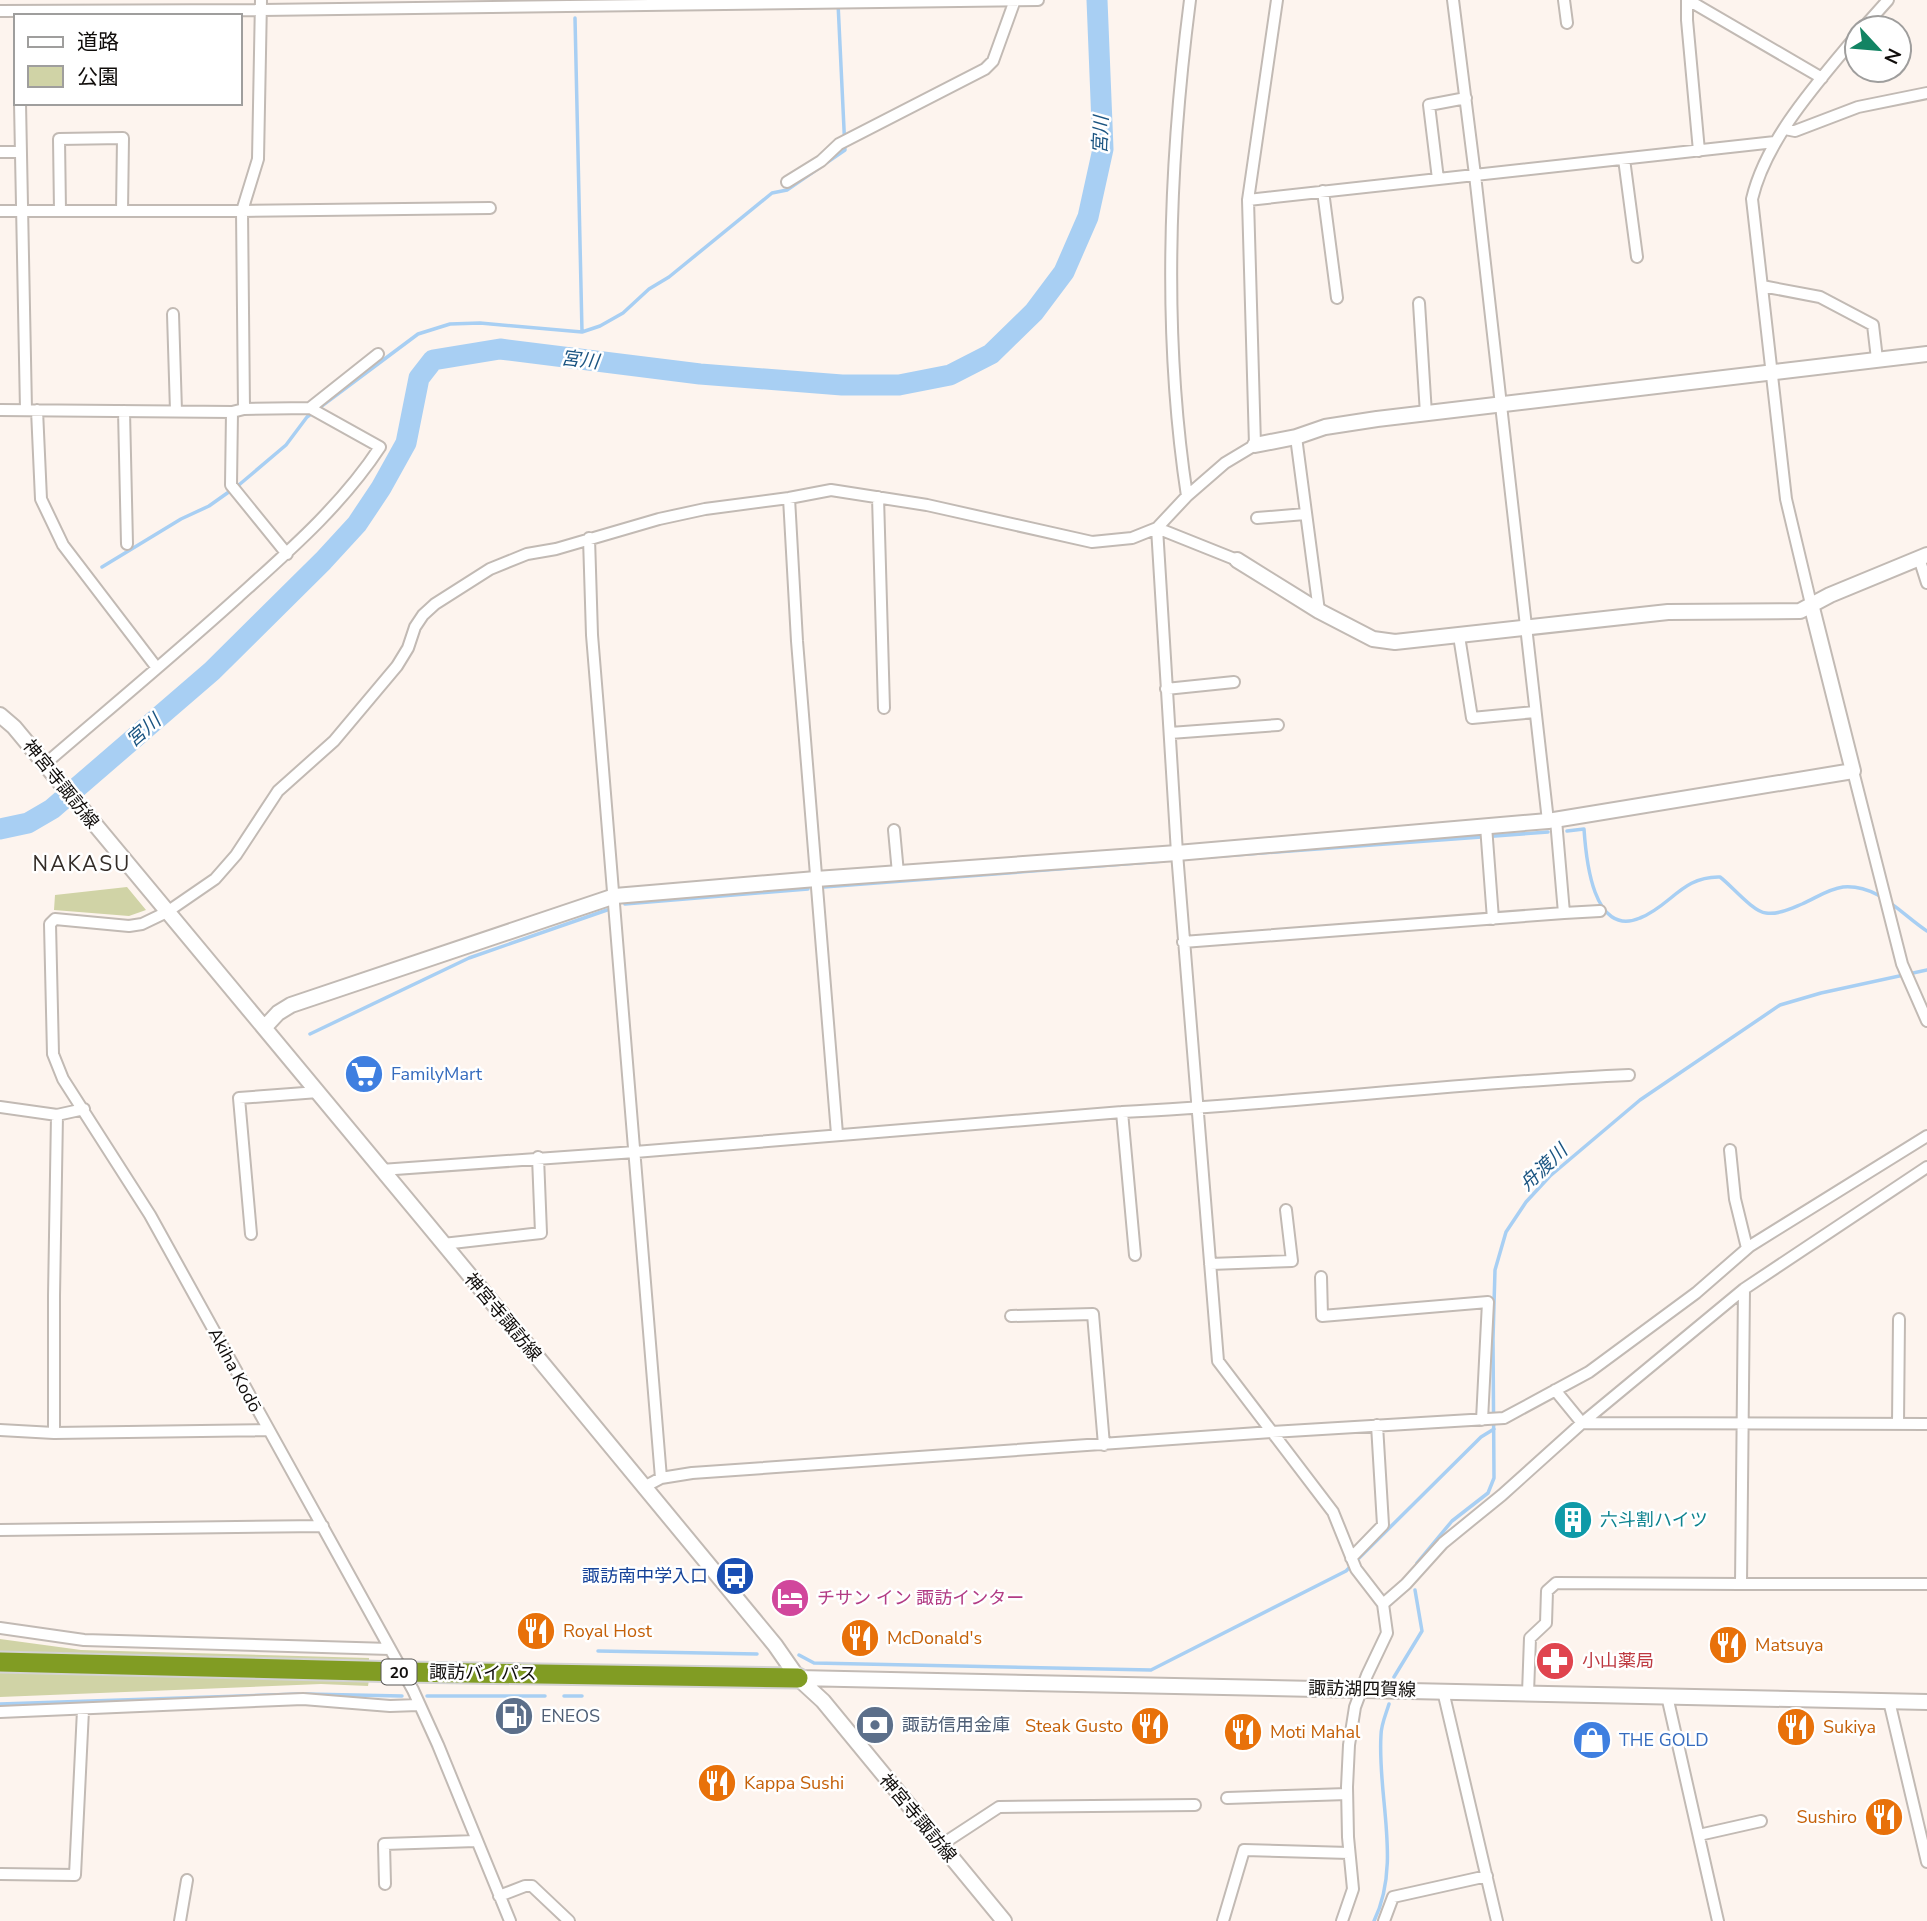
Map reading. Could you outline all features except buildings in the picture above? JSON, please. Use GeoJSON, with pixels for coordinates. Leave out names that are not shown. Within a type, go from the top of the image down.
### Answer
{"type":"FeatureCollection","features":[{"type":"Feature","properties":{"kind":"highway","name":"諏訪バイパス"},"geometry":{"type":"LineString","coordinates":[[0,1662],[798,1678]]}},
{"type":"Feature","properties":{"kind":"street"},"geometry":{"type":"LineString","coordinates":[[787,182],[821,161],[839,144],[985,69],[993,61],[1015,0]]}},
{"type":"Feature","properties":{"kind":"street"},"geometry":{"type":"LineString","coordinates":[[0,10],[262,5],[1038,0]]}},
{"type":"Feature","properties":{"kind":"street"},"geometry":{"type":"LineString","coordinates":[[1187,496],[1180,448],[1172,252],[1179,86],[1190,0]]}},
{"type":"Feature","properties":{"kind":"street"},"geometry":{"type":"LineString","coordinates":[[1255,445],[1248,200],[1278,0]]}},
{"type":"Feature","properties":{"kind":"street"},"geometry":{"type":"LineString","coordinates":[[1453,0],[1502,404],[1535,712],[1564,913]]}},
{"type":"Feature","properties":{"kind":"street"},"geometry":{"type":"LineString","coordinates":[[1564,0],[1567,23]]}},
{"type":"Feature","properties":{"kind":"street"},"geometry":{"type":"LineString","coordinates":[[1699,151],[1687,20],[1688,0],[1822,78]]}},
{"type":"Feature","properties":{"kind":"street"},"geometry":{"type":"LineString","coordinates":[[1876,14],[1888,0]]}},
{"type":"Feature","properties":{"kind":"street"},"geometry":{"type":"LineString","coordinates":[[244,409],[243,211],[258,159],[262,5]]}},
{"type":"Feature","properties":{"kind":"street"},"geometry":{"type":"LineString","coordinates":[[1843,52],[1775,142],[1757,177],[1752,199],[1786,499],[1885,902],[1903,967],[1927,1021]]}},
{"type":"Feature","properties":{"kind":"street"},"geometry":{"type":"LineString","coordinates":[[1785,129],[1795,131],[1858,107],[1927,93]]}},
{"type":"Feature","properties":{"kind":"street"},"geometry":{"type":"LineString","coordinates":[[1438,179],[1429,105],[1466,98]]}},
{"type":"Feature","properties":{"kind":"street"},"geometry":{"type":"LineString","coordinates":[[20,105],[22,210],[32,410],[41,499],[63,545],[157,668]]}},
{"type":"Feature","properties":{"kind":"street"},"geometry":{"type":"LineString","coordinates":[[60,211],[59,139],[123,138],[122,211]]}},
{"type":"Feature","properties":{"kind":"street"},"geometry":{"type":"LineString","coordinates":[[1248,200],[1775,142]]}},
{"type":"Feature","properties":{"kind":"street"},"geometry":{"type":"LineString","coordinates":[[0,152],[21,152]]}},
{"type":"Feature","properties":{"kind":"street"},"geometry":{"type":"LineString","coordinates":[[1624,159],[1637,257]]}},
{"type":"Feature","properties":{"kind":"street"},"geometry":{"type":"LineString","coordinates":[[1324,191],[1336,298]]}},
{"type":"Feature","properties":{"kind":"street"},"geometry":{"type":"LineString","coordinates":[[0,211],[490,208]]}},
{"type":"Feature","properties":{"kind":"street"},"geometry":{"type":"LineString","coordinates":[[1762,286],[1820,297],[1873,325],[1877,359]]}},
{"type":"Feature","properties":{"kind":"street"},"geometry":{"type":"LineString","coordinates":[[1419,303],[1426,414]]}},
{"type":"Feature","properties":{"kind":"street"},"geometry":{"type":"LineString","coordinates":[[173,314],[176,411]]}},
{"type":"Feature","properties":{"kind":"street"},"geometry":{"type":"LineString","coordinates":[[310,408],[378,354]]}},
{"type":"Feature","properties":{"kind":"street"},"geometry":{"type":"LineString","coordinates":[[167,912],[215,879],[229,863],[278,791],[334,741],[397,666],[423,615],[435,604],[490,569],[527,554],[556,549],[705,509],[831,490],[976,515],[1092,542],[1132,538],[1157,528],[1187,496],[1225,463],[1255,445],[1296,437],[1325,427],[1927,354]]}},
{"type":"Feature","properties":{"kind":"street"},"geometry":{"type":"LineString","coordinates":[[0,410],[232,412],[244,409],[310,408],[380,447],[367,467],[330,510],[287,554],[45,764]]}},
{"type":"Feature","properties":{"kind":"street"},"geometry":{"type":"LineString","coordinates":[[124,411],[127,544]]}},
{"type":"Feature","properties":{"kind":"street"},"geometry":{"type":"LineString","coordinates":[[232,412],[231,485],[287,554]]}},
{"type":"Feature","properties":{"kind":"street"},"geometry":{"type":"LineString","coordinates":[[1296,437],[1319,611]]}},
{"type":"Feature","properties":{"kind":"street"},"geometry":{"type":"LineString","coordinates":[[878,496],[884,708]]}},
{"type":"Feature","properties":{"kind":"street"},"geometry":{"type":"LineString","coordinates":[[789,498],[797,641],[837,1134]]}},
{"type":"Feature","properties":{"kind":"street"},"geometry":{"type":"LineString","coordinates":[[1258,518],[1305,513]]}},
{"type":"Feature","properties":{"kind":"street"},"geometry":{"type":"LineString","coordinates":[[1157,528],[1237,560],[1319,611],[1373,639],[1395,642],[1668,612],[1800,611],[1923,557],[1927,583]]}},
{"type":"Feature","properties":{"kind":"street"},"geometry":{"type":"LineString","coordinates":[[1157,528],[1177,853],[1218,1361],[1333,1512],[1353,1562],[1383,1604],[1387,1633],[1361,1689],[1349,1745],[1347,1794],[1353,1889],[1342,1921]]}},
{"type":"Feature","properties":{"kind":"street"},"geometry":{"type":"LineString","coordinates":[[589,538],[592,635],[662,1478]]}},
{"type":"Feature","properties":{"kind":"street"},"geometry":{"type":"LineString","coordinates":[[1459,636],[1472,718],[1535,712]]}},
{"type":"Feature","properties":{"kind":"street"},"geometry":{"type":"LineString","coordinates":[[1166,689],[1234,682]]}},
{"type":"Feature","properties":{"kind":"street","name":"神宮寺諏訪線"},"geometry":{"type":"LineString","coordinates":[[0,715],[14,727],[265,1027],[775,1645],[798,1678],[822,1701],[1004,1921]]}},
{"type":"Feature","properties":{"kind":"street"},"geometry":{"type":"LineString","coordinates":[[1170,733],[1278,725]]}},
{"type":"Feature","properties":{"kind":"street"},"geometry":{"type":"LineString","coordinates":[[265,1027],[290,1005],[615,896],[1552,821],[1853,771]]}},
{"type":"Feature","properties":{"kind":"street"},"geometry":{"type":"LineString","coordinates":[[1486,827],[1493,919]]}},
{"type":"Feature","properties":{"kind":"street"},"geometry":{"type":"LineString","coordinates":[[894,830],[898,873]]}},
{"type":"Feature","properties":{"kind":"street"},"geometry":{"type":"LineString","coordinates":[[1184,942],[1600,911]]}},
{"type":"Feature","properties":{"kind":"street","name":"Akiha Kodō"},"geometry":{"type":"LineString","coordinates":[[167,912],[142,924],[129,926],[55,919],[50,924],[53,1054],[63,1079],[85,1109],[150,1215],[403,1672],[438,1745],[510,1921]]}},
{"type":"Feature","properties":{"kind":"street"},"geometry":{"type":"LineString","coordinates":[[381,1170],[1198,1108],[1529,1079],[1629,1075]]}},
{"type":"Feature","properties":{"kind":"street"},"geometry":{"type":"LineString","coordinates":[[251,1234],[239,1098],[318,1092]]}},
{"type":"Feature","properties":{"kind":"street"},"geometry":{"type":"LineString","coordinates":[[0,1107],[57,1115],[85,1109]]}},
{"type":"Feature","properties":{"kind":"street"},"geometry":{"type":"LineString","coordinates":[[1122,1112],[1135,1255]]}},
{"type":"Feature","properties":{"kind":"street"},"geometry":{"type":"LineString","coordinates":[[54,1433],[57,1115]]}},
{"type":"Feature","properties":{"kind":"street"},"geometry":{"type":"LineString","coordinates":[[644,1487],[662,1478],[692,1473],[1377,1425],[1502,1419],[1588,1372],[1696,1293],[1747,1248],[1927,1136]]}},
{"type":"Feature","properties":{"kind":"street"},"geometry":{"type":"LineString","coordinates":[[1730,1150],[1735,1199],[1747,1248]]}},
{"type":"Feature","properties":{"kind":"street"},"geometry":{"type":"LineString","coordinates":[[443,1244],[541,1233],[538,1157]]}},
{"type":"Feature","properties":{"kind":"street"},"geometry":{"type":"LineString","coordinates":[[1383,1604],[1406,1584],[1443,1543],[1744,1289],[1927,1167]]}},
{"type":"Feature","properties":{"kind":"street"},"geometry":{"type":"LineString","coordinates":[[1210,1264],[1292,1261],[1286,1210]]}},
{"type":"Feature","properties":{"kind":"street"},"geometry":{"type":"LineString","coordinates":[[1321,1277],[1322,1317],[1488,1302],[1484,1420]]}},
{"type":"Feature","properties":{"kind":"street"},"geometry":{"type":"LineString","coordinates":[[1741,1584],[1744,1289]]}},
{"type":"Feature","properties":{"kind":"street"},"geometry":{"type":"LineString","coordinates":[[1011,1316],[1093,1314],[1104,1445]]}},
{"type":"Feature","properties":{"kind":"street"},"geometry":{"type":"LineString","coordinates":[[1898,1424],[1899,1320]]}},
{"type":"Feature","properties":{"kind":"street"},"geometry":{"type":"LineString","coordinates":[[1555,1390],[1582,1423]]}},
{"type":"Feature","properties":{"kind":"street"},"geometry":{"type":"LineString","coordinates":[[1582,1423],[1927,1424]]}},
{"type":"Feature","properties":{"kind":"street"},"geometry":{"type":"LineString","coordinates":[[1353,1562],[1383,1525],[1377,1425]]}},
{"type":"Feature","properties":{"kind":"street"},"geometry":{"type":"LineString","coordinates":[[0,1430],[54,1433],[268,1430]]}},
{"type":"Feature","properties":{"kind":"street"},"geometry":{"type":"LineString","coordinates":[[0,1530],[323,1526]]}},
{"type":"Feature","properties":{"kind":"street"},"geometry":{"type":"LineString","coordinates":[[1528,1693],[1530,1638],[1546,1623],[1547,1591],[1556,1583],[1927,1584]]}},
{"type":"Feature","properties":{"kind":"street"},"geometry":{"type":"LineString","coordinates":[[0,1628],[84,1640],[390,1649]]}},
{"type":"Feature","properties":{"kind":"street","name":"諏訪湖四賀線"},"geometry":{"type":"LineString","coordinates":[[798,1678],[1927,1702]]}},
{"type":"Feature","properties":{"kind":"street"},"geometry":{"type":"LineString","coordinates":[[1443,1691],[1497,1921]]}},
{"type":"Feature","properties":{"kind":"street"},"geometry":{"type":"LineString","coordinates":[[1667,1696],[1718,1921]]}},
{"type":"Feature","properties":{"kind":"street"},"geometry":{"type":"LineString","coordinates":[[0,1713],[303,1699],[390,1706],[418,1705]]}},
{"type":"Feature","properties":{"kind":"street"},"geometry":{"type":"LineString","coordinates":[[1889,1701],[1927,1862]]}},
{"type":"Feature","properties":{"kind":"street"},"geometry":{"type":"LineString","coordinates":[[0,1874],[75,1875],[83,1710]]}},
{"type":"Feature","properties":{"kind":"street"},"geometry":{"type":"LineString","coordinates":[[1227,1798],[1347,1794]]}},
{"type":"Feature","properties":{"kind":"street"},"geometry":{"type":"LineString","coordinates":[[941,1845],[999,1807],[1195,1805]]}},
{"type":"Feature","properties":{"kind":"street"},"geometry":{"type":"LineString","coordinates":[[1699,1835],[1761,1821]]}},
{"type":"Feature","properties":{"kind":"street"},"geometry":{"type":"LineString","coordinates":[[385,1884],[384,1844],[476,1842]]}},
{"type":"Feature","properties":{"kind":"street"},"geometry":{"type":"LineString","coordinates":[[1223,1921],[1244,1850],[1349,1853]]}},
{"type":"Feature","properties":{"kind":"street"},"geometry":{"type":"LineString","coordinates":[[1384,1921],[1393,1897],[1487,1876]]}},
{"type":"Feature","properties":{"kind":"street"},"geometry":{"type":"LineString","coordinates":[[180,1921],[187,1880]]}},
{"type":"Feature","properties":{"kind":"street"},"geometry":{"type":"LineString","coordinates":[[499,1896],[532,1886],[569,1921]]}},
{"type":"Feature","properties":{"kind":"green space"},"geometry":{"type":"Polygon","coordinates":[[[127,887],[146,910],[129,916],[54,910],[55,895],[127,887]]]}},
{"type":"Feature","properties":{"kind":"green space"},"geometry":{"type":"Polygon","coordinates":[[[0,1639],[81,1650],[369,1658],[369,1663],[7,1654],[0,1652],[0,1639]]]}},
{"type":"Feature","properties":{"kind":"green space"},"geometry":{"type":"Polygon","coordinates":[[[0,1671],[369,1680],[368,1686],[321,1684],[0,1697],[0,1671]]]}},
{"type":"Feature","properties":{"kind":"waterway","name":"宮川"},"geometry":{"type":"LineString","coordinates":[[0,829],[28,823],[52,809],[212,671],[323,561],[357,524],[406,443],[419,378],[433,360],[500,349],[700,374],[842,385],[899,385],[950,375],[991,354],[1034,312],[1064,272],[1088,217],[1103,149],[1097,0]]}},
{"type":"Feature","properties":{"kind":"waterway"},"geometry":{"type":"LineString","coordinates":[[102,567],[181,519],[209,506],[240,484],[286,445],[307,417],[418,334],[450,324],[480,323],[582,332],[600,326],[623,313],[649,289],[669,277],[772,193],[787,190],[845,150],[838,3]]}},
{"type":"Feature","properties":{"kind":"waterway"},"geometry":{"type":"LineString","coordinates":[[575,18],[582,332]]}},
{"type":"Feature","properties":{"kind":"waterway"},"geometry":{"type":"LineString","coordinates":[[1567,831],[1584,829],[1590,876],[1595,892],[1602,907],[1612,917],[1624,921],[1651,913],[1696,881],[1720,877],[1749,903],[1766,913],[1785,911],[1838,888],[1856,887],[1878,895],[1927,931]]}},
{"type":"Feature","properties":{"kind":"waterway"},"geometry":{"type":"LineString","coordinates":[[1195,858],[1548,832]]}},
{"type":"Feature","properties":{"kind":"waterway"},"geometry":{"type":"LineString","coordinates":[[824,887],[1164,861]]}},
{"type":"Feature","properties":{"kind":"waterway"},"geometry":{"type":"LineString","coordinates":[[625,904],[808,889]]}},
{"type":"Feature","properties":{"kind":"waterway"},"geometry":{"type":"LineString","coordinates":[[310,1034],[469,958],[607,910]]}},
{"type":"Feature","properties":{"kind":"waterway","name":"舟渡川"},"geometry":{"type":"LineString","coordinates":[[1417,1563],[1452,1521],[1488,1493],[1494,1478],[1495,1270],[1506,1232],[1526,1202],[1550,1176],[1640,1100],[1780,1005],[1821,993],[1927,970]]}},
{"type":"Feature","properties":{"kind":"waterway"},"geometry":{"type":"LineString","coordinates":[[799,1655],[814,1663],[1151,1670],[1346,1571],[1481,1437],[1494,1429]]}},
{"type":"Feature","properties":{"kind":"waterway","name":"舟渡川"},"geometry":{"type":"LineString","coordinates":[[1394,1677],[1422,1631],[1415,1590]]}},
{"type":"Feature","properties":{"kind":"waterway"},"geometry":{"type":"LineString","coordinates":[[598,1651],[757,1654]]}},
{"type":"Feature","properties":{"kind":"waterway"},"geometry":{"type":"LineString","coordinates":[[0,1704],[299,1694]]}},
{"type":"Feature","properties":{"kind":"waterway"},"geometry":{"type":"LineString","coordinates":[[306,1694],[402,1696]]}},
{"type":"Feature","properties":{"kind":"waterway"},"geometry":{"type":"LineString","coordinates":[[427,1696],[545,1696]]}},
{"type":"Feature","properties":{"kind":"waterway"},"geometry":{"type":"LineString","coordinates":[[564,1696],[582,1696]]}},
{"type":"Feature","properties":{"kind":"waterway"},"geometry":{"type":"LineString","coordinates":[[1374,1921],[1386,1876],[1381,1735],[1389,1704]]}},
{"type":"Feature","properties":{"kind":"place","name":"FamilyMart"},"geometry":{"type":"Point","coordinates":[364,1074]}},
{"type":"Feature","properties":{"kind":"place","name":"六斗割ハイツ"},"geometry":{"type":"Point","coordinates":[1573,1520]}},
{"type":"Feature","properties":{"kind":"place","name":"諏訪南中学入口"},"geometry":{"type":"Point","coordinates":[735,1576]}},
{"type":"Feature","properties":{"kind":"place","name":"チサン イン 諏訪インター"},"geometry":{"type":"Point","coordinates":[790,1598]}},
{"type":"Feature","properties":{"kind":"place","name":"Royal Host"},"geometry":{"type":"Point","coordinates":[536,1631]}},
{"type":"Feature","properties":{"kind":"place","name":"McDonald's"},"geometry":{"type":"Point","coordinates":[860,1638]}},
{"type":"Feature","properties":{"kind":"place","name":"Matsuya"},"geometry":{"type":"Point","coordinates":[1728,1645]}},
{"type":"Feature","properties":{"kind":"place","name":"小山薬局"},"geometry":{"type":"Point","coordinates":[1555,1661]}},
{"type":"Feature","properties":{"kind":"place","name":"ENEOS"},"geometry":{"type":"Point","coordinates":[514,1716]}},
{"type":"Feature","properties":{"kind":"place","name":"諏訪信用金庫"},"geometry":{"type":"Point","coordinates":[875,1725]}},
{"type":"Feature","properties":{"kind":"place","name":"Steak Gusto"},"geometry":{"type":"Point","coordinates":[1150,1726]}},
{"type":"Feature","properties":{"kind":"place","name":"Sukiya"},"geometry":{"type":"Point","coordinates":[1796,1727]}},
{"type":"Feature","properties":{"kind":"place","name":"Moti Mahal"},"geometry":{"type":"Point","coordinates":[1243,1732]}},
{"type":"Feature","properties":{"kind":"place","name":"THE GOLD"},"geometry":{"type":"Point","coordinates":[1592,1740]}},
{"type":"Feature","properties":{"kind":"place","name":"Kappa Sushi"},"geometry":{"type":"Point","coordinates":[717,1783]}},
{"type":"Feature","properties":{"kind":"place","name":"Sushiro"},"geometry":{"type":"Point","coordinates":[1884,1817]}},
{"type":"Feature","properties":{"kind":"district","name":"NAKASU"},"geometry":{"type":"Point","coordinates":[82,864]}}]}
